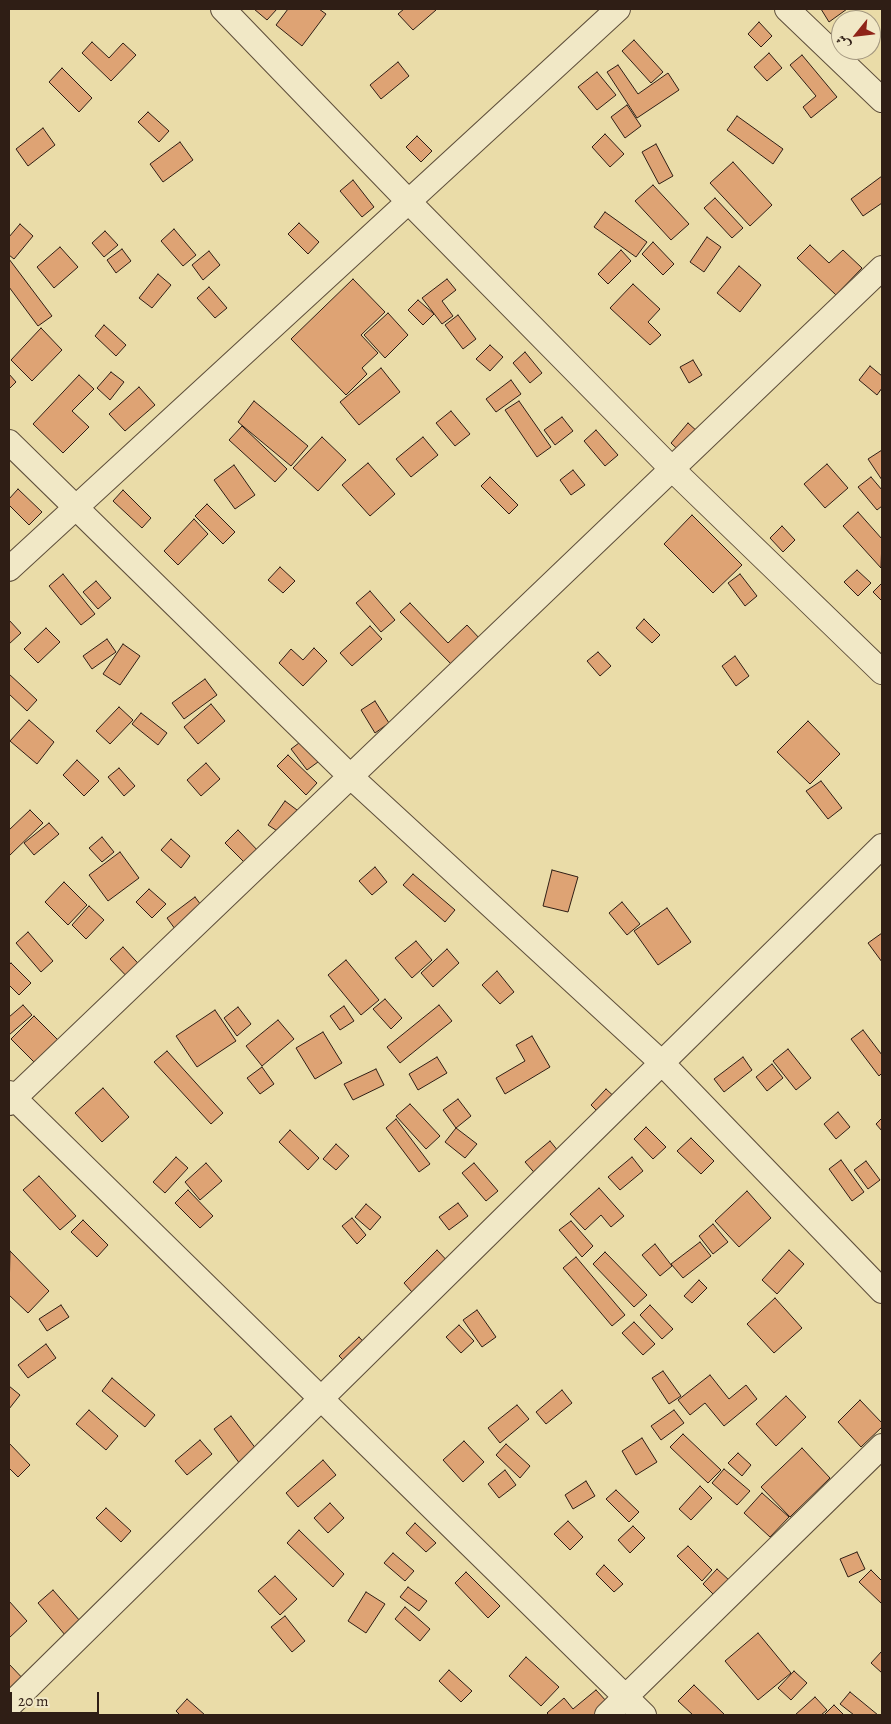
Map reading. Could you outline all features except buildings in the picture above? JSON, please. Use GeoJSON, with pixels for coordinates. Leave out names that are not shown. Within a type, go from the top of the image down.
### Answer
{"type":"FeatureCollection","features":[{"type":"Feature","properties":{"kind":"street"},"geometry":{"type":"LineString","coordinates":[[223,9],[409,202],[672,469],[882,672]]}},
{"type":"Feature","properties":{"kind":"street"},"geometry":{"type":"LineString","coordinates":[[9,569],[618,9]]}},
{"type":"Feature","properties":{"kind":"street"},"geometry":{"type":"LineString","coordinates":[[787,9],[882,100]]}},
{"type":"Feature","properties":{"kind":"street"},"geometry":{"type":"LineString","coordinates":[[644,1715],[10,1098],[882,268]]}},
{"type":"Feature","properties":{"kind":"street"},"geometry":{"type":"LineString","coordinates":[[9,442],[350,776],[662,1063],[882,1291]]}},
{"type":"Feature","properties":{"kind":"street"},"geometry":{"type":"LineString","coordinates":[[9,1706],[882,846]]}},
{"type":"Feature","properties":{"kind":"street"},"geometry":{"type":"LineString","coordinates":[[607,1715],[882,1446]]}}]}
